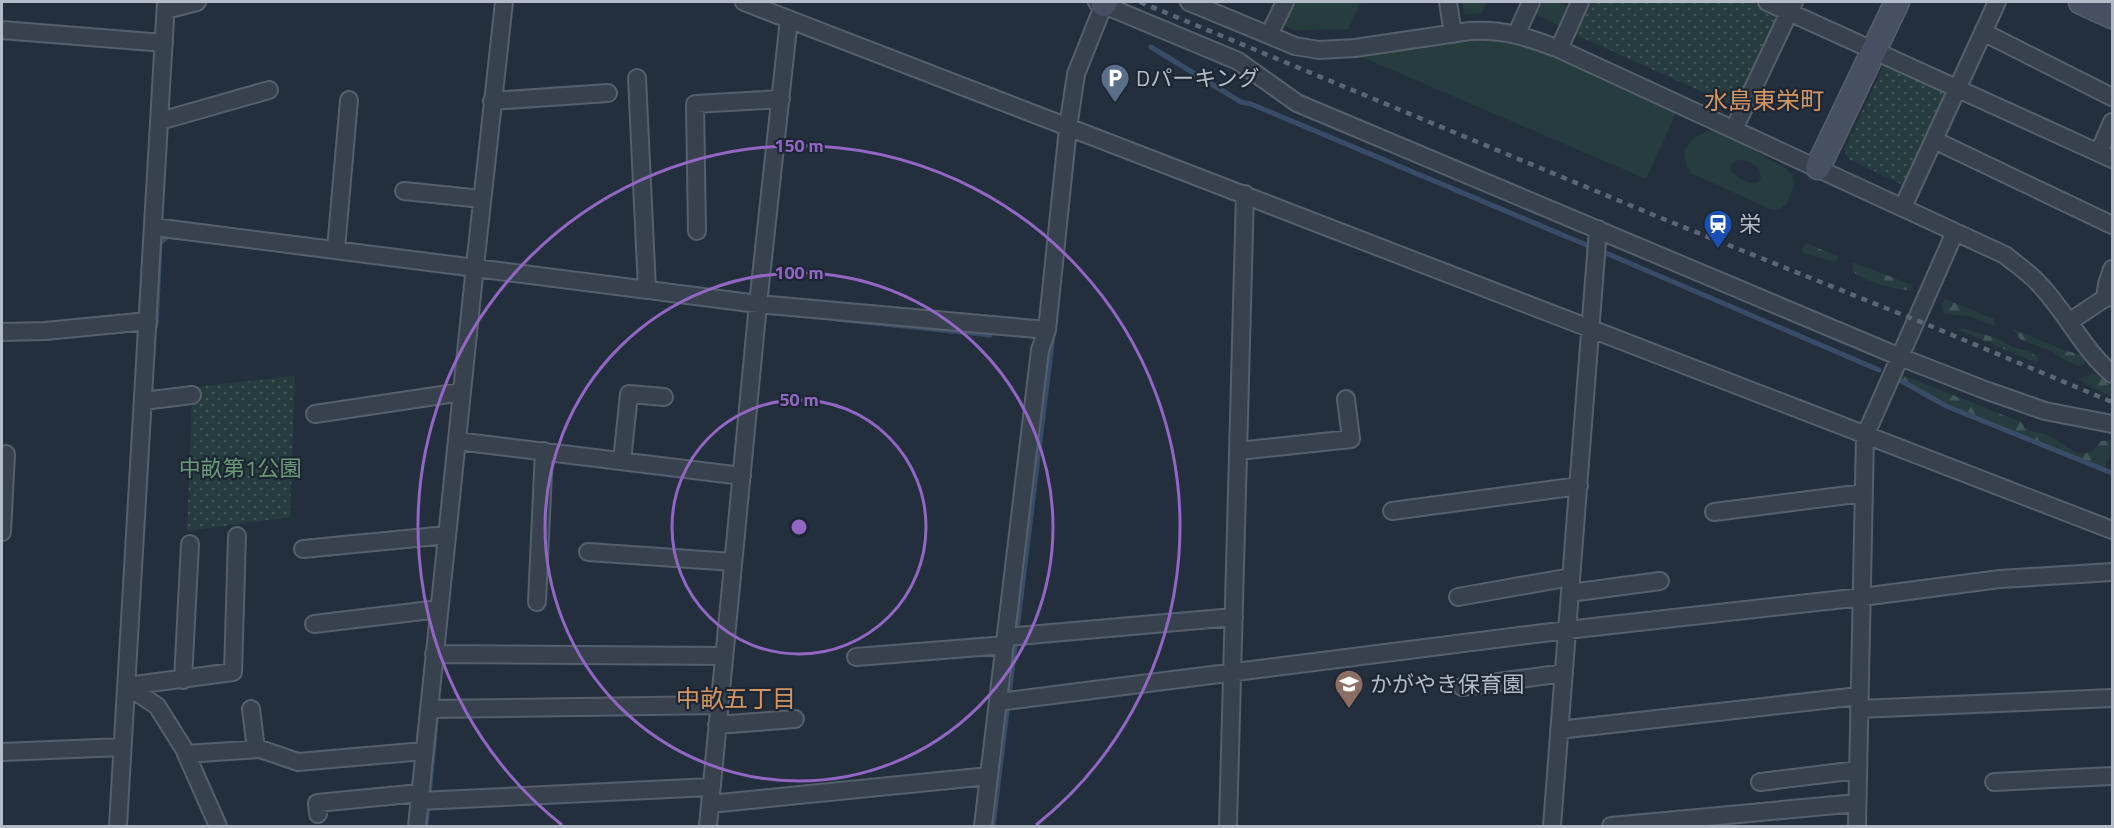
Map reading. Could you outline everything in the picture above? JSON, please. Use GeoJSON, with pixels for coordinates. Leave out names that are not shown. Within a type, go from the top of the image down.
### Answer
{"type":"FeatureCollection","features":[{"type":"Feature","properties":{"kind":"street"},"geometry":{"type":"LineString","coordinates":[[118,826],[166,6],[197,2]]}},
{"type":"Feature","properties":{"kind":"street"},"geometry":{"type":"LineString","coordinates":[[417,826],[447,535],[463,441],[462,392],[482,199],[498,100],[504,2]]}},
{"type":"Feature","properties":{"kind":"street"},"geometry":{"type":"LineString","coordinates":[[744,2],[2112,530]]}},
{"type":"Feature","properties":{"kind":"street"},"geometry":{"type":"LineString","coordinates":[[983,826],[1040,350],[1047,330],[1068,128],[1076,74],[1102,2],[1238,61],[1297,103],[1900,357],[2015,402],[2045,411],[2112,424]]}},
{"type":"Feature","properties":{"kind":"street"},"geometry":{"type":"LineString","coordinates":[[1269,35],[1285,2]]}},
{"type":"Feature","properties":{"kind":"street"},"geometry":{"type":"LineString","coordinates":[[1448,2],[1453,34]]}},
{"type":"Feature","properties":{"kind":"street"},"geometry":{"type":"LineString","coordinates":[[1517,33],[1531,2]]}},
{"type":"Feature","properties":{"kind":"street"},"geometry":{"type":"LineString","coordinates":[[1560,49],[1580,2]]}},
{"type":"Feature","properties":{"kind":"street"},"geometry":{"type":"LineString","coordinates":[[1767,2],[1792,7],[1874,50],[2106,155],[2112,122]]}},
{"type":"Feature","properties":{"kind":"street"},"geometry":{"type":"LineString","coordinates":[[1818,167],[1897,2]]}},
{"type":"Feature","properties":{"kind":"street"},"geometry":{"type":"LineString","coordinates":[[1903,207],[1997,2]]}},
{"type":"Feature","properties":{"kind":"street"},"geometry":{"type":"LineString","coordinates":[[2082,2],[2112,16]]}},
{"type":"Feature","properties":{"kind":"street"},"geometry":{"type":"LineString","coordinates":[[1197,3],[1269,35],[1295,45],[1319,50],[1355,48],[1488,30],[1517,33],[1560,49],[2005,255],[2040,284],[2097,361],[2112,374]]}},
{"type":"Feature","properties":{"kind":"street"},"geometry":{"type":"LineString","coordinates":[[1734,129],[1792,7]]}},
{"type":"Feature","properties":{"kind":"street"},"geometry":{"type":"LineString","coordinates":[[708,826],[732,562],[789,19]]}},
{"type":"Feature","properties":{"kind":"street"},"geometry":{"type":"LineString","coordinates":[[2,30],[164,43]]}},
{"type":"Feature","properties":{"kind":"street"},"geometry":{"type":"LineString","coordinates":[[1983,32],[2112,97]]}},
{"type":"Feature","properties":{"kind":"street"},"geometry":{"type":"LineString","coordinates":[[637,78],[646,289]]}},
{"type":"Feature","properties":{"kind":"street"},"geometry":{"type":"LineString","coordinates":[[160,121],[269,90]]}},
{"type":"Feature","properties":{"kind":"street"},"geometry":{"type":"LineString","coordinates":[[498,100],[608,93]]}},
{"type":"Feature","properties":{"kind":"street"},"geometry":{"type":"LineString","coordinates":[[336,249],[349,99]]}},
{"type":"Feature","properties":{"kind":"street"},"geometry":{"type":"LineString","coordinates":[[697,231],[695,104],[780,99]]}},
{"type":"Feature","properties":{"kind":"street"},"geometry":{"type":"LineString","coordinates":[[1934,140],[2112,225]]}},
{"type":"Feature","properties":{"kind":"street"},"geometry":{"type":"LineString","coordinates":[[404,192],[482,199]]}},
{"type":"Feature","properties":{"kind":"street"},"geometry":{"type":"LineString","coordinates":[[1228,826],[1245,194]]}},
{"type":"Feature","properties":{"kind":"street"},"geometry":{"type":"LineString","coordinates":[[154,226],[758,303],[1047,330]]}},
{"type":"Feature","properties":{"kind":"street"},"geometry":{"type":"LineString","coordinates":[[1552,826],[1598,229]]}},
{"type":"Feature","properties":{"kind":"street"},"geometry":{"type":"LineString","coordinates":[[1857,826],[1865,436],[1955,232]]}},
{"type":"Feature","properties":{"kind":"street"},"geometry":{"type":"LineString","coordinates":[[2069,322],[2109,298],[2107,284],[2112,270]]}},
{"type":"Feature","properties":{"kind":"street"},"geometry":{"type":"LineString","coordinates":[[2,332],[45,331],[148,321]]}},
{"type":"Feature","properties":{"kind":"street"},"geometry":{"type":"LineString","coordinates":[[315,414],[462,392]]}},
{"type":"Feature","properties":{"kind":"street"},"geometry":{"type":"LineString","coordinates":[[622,461],[629,394],[664,398]]}},
{"type":"Feature","properties":{"kind":"street"},"geometry":{"type":"LineString","coordinates":[[143,401],[192,395]]}},
{"type":"Feature","properties":{"kind":"street"},"geometry":{"type":"LineString","coordinates":[[1238,451],[1351,439],[1346,399]]}},
{"type":"Feature","properties":{"kind":"street"},"geometry":{"type":"LineString","coordinates":[[463,441],[742,476]]}},
{"type":"Feature","properties":{"kind":"street"},"geometry":{"type":"LineString","coordinates":[[537,602],[544,451]]}},
{"type":"Feature","properties":{"kind":"street"},"geometry":{"type":"LineString","coordinates":[[2,532],[6,454]]}},
{"type":"Feature","properties":{"kind":"street"},"geometry":{"type":"LineString","coordinates":[[1392,511],[1579,486]]}},
{"type":"Feature","properties":{"kind":"street"},"geometry":{"type":"LineString","coordinates":[[1714,512],[1864,493]]}},
{"type":"Feature","properties":{"kind":"street"},"geometry":{"type":"LineString","coordinates":[[303,549],[447,535]]}},
{"type":"Feature","properties":{"kind":"street"},"geometry":{"type":"LineString","coordinates":[[126,687],[234,672],[237,536]]}},
{"type":"Feature","properties":{"kind":"street"},"geometry":{"type":"LineString","coordinates":[[183,680],[190,544]]}},
{"type":"Feature","properties":{"kind":"street"},"geometry":{"type":"LineString","coordinates":[[588,552],[732,562]]}},
{"type":"Feature","properties":{"kind":"street"},"geometry":{"type":"LineString","coordinates":[[998,702],[1567,630],[2000,579],[2112,572]]}},
{"type":"Feature","properties":{"kind":"street"},"geometry":{"type":"LineString","coordinates":[[1458,597],[1571,585],[1660,581]]}},
{"type":"Feature","properties":{"kind":"street"},"geometry":{"type":"LineString","coordinates":[[314,624],[439,609]]}},
{"type":"Feature","properties":{"kind":"street"},"geometry":{"type":"LineString","coordinates":[[856,657],[1234,617]]}},
{"type":"Feature","properties":{"kind":"street"},"geometry":{"type":"LineString","coordinates":[[434,654],[724,656]]}},
{"type":"Feature","properties":{"kind":"street"},"geometry":{"type":"LineString","coordinates":[[1462,687],[1564,673]]}},
{"type":"Feature","properties":{"kind":"street"},"geometry":{"type":"LineString","coordinates":[[126,687],[157,706],[186,754],[218,826]]}},
{"type":"Feature","properties":{"kind":"street"},"geometry":{"type":"LineString","coordinates":[[1559,730],[1859,702],[2112,698]]}},
{"type":"Feature","properties":{"kind":"street"},"geometry":{"type":"LineString","coordinates":[[429,709],[719,705]]}},
{"type":"Feature","properties":{"kind":"street"},"geometry":{"type":"LineString","coordinates":[[251,710],[256,748]]}},
{"type":"Feature","properties":{"kind":"street"},"geometry":{"type":"LineString","coordinates":[[717,724],[795,719]]}},
{"type":"Feature","properties":{"kind":"street"},"geometry":{"type":"LineString","coordinates":[[2,752],[122,747]]}},
{"type":"Feature","properties":{"kind":"street"},"geometry":{"type":"LineString","coordinates":[[186,754],[256,748],[298,762],[424,751]]}},
{"type":"Feature","properties":{"kind":"street"},"geometry":{"type":"LineString","coordinates":[[1760,782],[1858,770]]}},
{"type":"Feature","properties":{"kind":"street"},"geometry":{"type":"LineString","coordinates":[[710,804],[989,776]]}},
{"type":"Feature","properties":{"kind":"street"},"geometry":{"type":"LineString","coordinates":[[1994,782],[2112,776]]}},
{"type":"Feature","properties":{"kind":"street"},"geometry":{"type":"LineString","coordinates":[[318,814],[317,803],[420,797],[711,787]]}},
{"type":"Feature","properties":{"kind":"street"},"geometry":{"type":"LineString","coordinates":[[1611,826],[1857,803]]}},
{"type":"Feature","properties":{"kind":"green space"},"geometry":{"type":"Polygon","coordinates":[[[1293,2],[1361,2],[1348,29],[1294,30],[1282,25],[1293,2]]]}},
{"type":"Feature","properties":{"kind":"green space"},"geometry":{"type":"Polygon","coordinates":[[[1462,2],[1486,3],[1482,13],[1464,14],[1462,2]]]}},
{"type":"Feature","properties":{"kind":"green space"},"geometry":{"type":"Polygon","coordinates":[[[1538,2],[1560,2],[1571,7],[1561,27],[1533,13],[1538,2]]]}},
{"type":"Feature","properties":{"kind":"green space"},"geometry":{"type":"Polygon","coordinates":[[[1586,2],[1751,2],[1783,17],[1738,108],[1572,33],[1586,2]]]}},
{"type":"Feature","properties":{"kind":"green space"},"geometry":{"type":"Polygon","coordinates":[[[1485,37],[1531,45],[1677,111],[1646,179],[1355,54],[1485,37]]]}},
{"type":"Feature","properties":{"kind":"green space"},"geometry":{"type":"Polygon","coordinates":[[[1886,61],[1950,91],[1905,186],[1849,159],[1844,150],[1886,61]]]}},
{"type":"Feature","properties":{"kind":"green space"},"geometry":{"type":"Polygon","coordinates":[[[1709,131],[1723,131],[1736,136],[1754,151],[1785,168],[1792,174],[1794,184],[1787,204],[1777,210],[1770,209],[1691,173],[1685,159],[1686,147],[1709,131]],[[1737,160],[1731,165],[1731,171],[1743,180],[1758,182],[1761,178],[1759,169],[1750,162],[1737,160]]]}},
{"type":"Feature","properties":{"kind":"green space"},"geometry":{"type":"Polygon","coordinates":[[[1806,243],[1839,257],[1834,262],[1804,253],[1802,249],[1806,243]]]}},
{"type":"Feature","properties":{"kind":"green space"},"geometry":{"type":"Polygon","coordinates":[[[1853,262],[1912,285],[1911,291],[1865,279],[1852,271],[1853,262]]]}},
{"type":"Feature","properties":{"kind":"green space"},"geometry":{"type":"Polygon","coordinates":[[[1945,299],[1994,319],[1994,326],[1970,316],[1944,314],[1941,306],[1945,299]]]}},
{"type":"Feature","properties":{"kind":"green space"},"geometry":{"type":"Polygon","coordinates":[[[1962,328],[2029,351],[2038,358],[2037,363],[1959,330],[1962,328]]]}},
{"type":"Feature","properties":{"kind":"green space"},"geometry":{"type":"Polygon","coordinates":[[[2013,329],[2079,354],[2085,359],[2085,364],[2079,366],[2051,351],[2020,339],[2013,329]]]}},
{"type":"Feature","properties":{"kind":"green space"},"geometry":{"type":"Polygon","coordinates":[[[2093,373],[2112,384],[2112,397],[2078,379],[2093,373]]]}},
{"type":"Feature","properties":{"kind":"green space"},"geometry":{"type":"Polygon","coordinates":[[[1900,374],[2021,422],[2031,431],[2045,434],[2075,452],[2088,453],[2101,441],[2112,440],[2112,451],[2105,467],[2101,468],[1948,404],[1898,378],[1900,374]]]}},
{"type":"Feature","properties":{"kind":"green space","name":"中畝第1公園"},"geometry":{"type":"Polygon","coordinates":[[[295,376],[290,517],[187,531],[192,402],[149,392],[295,376]]]}},
{"type":"Feature","properties":{"kind":"waterway"},"geometry":{"type":"LineString","coordinates":[[1151,47],[1241,102],[1251,104],[1589,246]]}},
{"type":"Feature","properties":{"kind":"waterway"},"geometry":{"type":"LineString","coordinates":[[156,326],[160,243],[168,236],[173,237]]}},
{"type":"Feature","properties":{"kind":"waterway"},"geometry":{"type":"LineString","coordinates":[[1601,251],[1879,370]]}},
{"type":"Feature","properties":{"kind":"waterway"},"geometry":{"type":"LineString","coordinates":[[836,319],[990,335]]}},
{"type":"Feature","properties":{"kind":"waterway"},"geometry":{"type":"LineString","coordinates":[[993,826],[1053,335]]}},
{"type":"Feature","properties":{"kind":"waterway"},"geometry":{"type":"LineString","coordinates":[[1898,379],[1946,406],[2112,473]]}},
{"type":"Feature","properties":{"kind":"waterway"},"geometry":{"type":"LineString","coordinates":[[426,826],[437,712]]}},
{"type":"Feature","properties":{"kind":"railway"},"geometry":{"type":"LineString","coordinates":[[1140,2],[2112,402]]}},
{"type":"Feature","properties":{"kind":"place","name":"Dパーキング"},"geometry":{"type":"Point","coordinates":[1115,104]}},
{"type":"Feature","properties":{"kind":"place","name":"栄"},"geometry":{"type":"Point","coordinates":[1718,250]}},
{"type":"Feature","properties":{"kind":"place","name":"かがやき保育園"},"geometry":{"type":"Point","coordinates":[1349,710]}},
{"type":"Feature","properties":{"kind":"district","name":"水島東栄町"},"geometry":{"type":"Point","coordinates":[1764,100]}},
{"type":"Feature","properties":{"kind":"district","name":"中畝五丁目"},"geometry":{"type":"Point","coordinates":[736,698]}}]}
